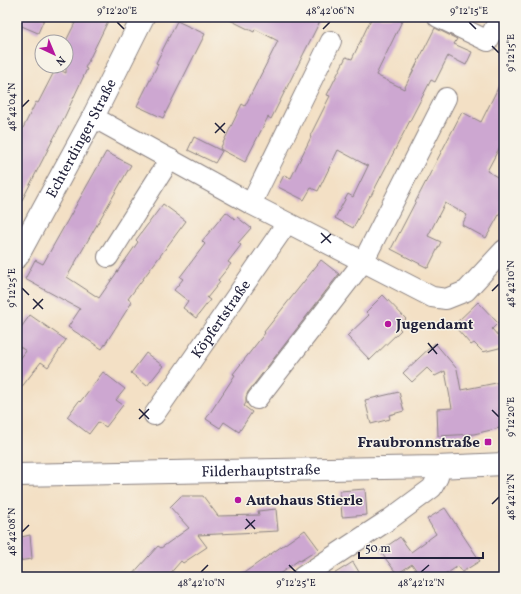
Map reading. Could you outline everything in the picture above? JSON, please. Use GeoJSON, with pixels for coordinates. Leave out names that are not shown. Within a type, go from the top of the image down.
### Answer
{"type":"FeatureCollection","features":[{"type":"Feature","properties":{"kind":"main road","name":"Echterdinger Straße"},"geometry":{"type":"LineString","coordinates":[[17,256],[93,116],[143,17]]}},
{"type":"Feature","properties":{"kind":"main road","name":"Filderhauptstraße"},"geometry":{"type":"LineString","coordinates":[[17,475],[437,467],[504,464]]}},
{"type":"Feature","properties":{"kind":"street"},"geometry":{"type":"LineString","coordinates":[[438,17],[488,41],[500,17]]}},
{"type":"Feature","properties":{"kind":"street"},"geometry":{"type":"LineString","coordinates":[[251,204],[331,41]]}},
{"type":"Feature","properties":{"kind":"street"},"geometry":{"type":"LineString","coordinates":[[257,400],[363,262],[446,98]]}},
{"type":"Feature","properties":{"kind":"street"},"geometry":{"type":"LineString","coordinates":[[93,116],[251,204],[432,297],[446,299],[466,291],[504,250]]}},
{"type":"Feature","properties":{"kind":"street"},"geometry":{"type":"LineString","coordinates":[[108,257],[170,159]]}},
{"type":"Feature","properties":{"kind":"street","name":"Köpfertstraße"},"geometry":{"type":"LineString","coordinates":[[154,415],[287,223]]}},
{"type":"Feature","properties":{"kind":"street"},"geometry":{"type":"LineString","coordinates":[[302,577],[390,520],[432,488],[438,477],[437,467]]}},
{"type":"Feature","properties":{"kind":"building"},"geometry":{"type":"Polygon","coordinates":[[[17,17],[45,17],[38,33],[17,24],[17,17]]]}},
{"type":"Feature","properties":{"kind":"building"},"geometry":{"type":"Polygon","coordinates":[[[78,17],[110,17],[85,68],[87,69],[65,116],[17,210],[17,140],[36,102],[38,103],[53,74],[74,74],[74,34],[70,34],[78,17]]]}},
{"type":"Feature","properties":{"kind":"building"},"geometry":{"type":"Polygon","coordinates":[[[224,17],[322,17],[271,119],[268,117],[245,162],[220,149],[242,104],[245,106],[278,41],[255,29],[254,32],[224,17]]]}},
{"type":"Feature","properties":{"kind":"building"},"geometry":{"type":"Polygon","coordinates":[[[372,17],[404,17],[376,75],[404,89],[435,28],[457,39],[454,44],[472,52],[466,65],[448,56],[435,82],[431,80],[353,228],[335,218],[348,194],[353,197],[368,166],[338,150],[318,191],[311,188],[304,200],[278,187],[284,175],[291,178],[330,96],[327,95],[346,57],[352,59],[372,17]]]}},
{"type":"Feature","properties":{"kind":"building"},"geometry":{"type":"Polygon","coordinates":[[[177,21],[205,34],[163,118],[137,106],[177,21]]]}},
{"type":"Feature","properties":{"kind":"building"},"geometry":{"type":"Polygon","coordinates":[[[504,76],[504,139],[487,171],[504,181],[504,206],[486,238],[462,225],[467,215],[445,203],[428,236],[441,242],[428,268],[391,249],[462,112],[481,122],[504,76]]]}},
{"type":"Feature","properties":{"kind":"building"},"geometry":{"type":"Polygon","coordinates":[[[194,137],[222,151],[215,163],[188,150],[194,137]]]}},
{"type":"Feature","properties":{"kind":"building"},"geometry":{"type":"Polygon","coordinates":[[[106,152],[131,165],[67,277],[99,298],[138,242],[136,240],[163,204],[186,221],[128,299],[132,302],[102,349],[68,327],[80,309],[25,279],[35,260],[43,264],[106,152]]]}},
{"type":"Feature","properties":{"kind":"building"},"geometry":{"type":"Polygon","coordinates":[[[226,212],[235,219],[237,217],[251,228],[238,243],[241,245],[228,262],[231,264],[218,280],[220,282],[207,298],[210,300],[196,318],[183,308],[188,301],[174,290],[183,279],[180,277],[205,244],[202,241],[226,212]]]}},
{"type":"Feature","properties":{"kind":"building"},"geometry":{"type":"Polygon","coordinates":[[[321,260],[339,274],[248,392],[244,406],[252,412],[239,432],[224,422],[220,428],[206,419],[235,375],[233,374],[321,260]]]}},
{"type":"Feature","properties":{"kind":"building"},"geometry":{"type":"Polygon","coordinates":[[[383,295],[406,319],[398,327],[401,330],[370,360],[347,336],[369,315],[366,312],[383,295]]]}},
{"type":"Feature","properties":{"kind":"building"},"geometry":{"type":"Polygon","coordinates":[[[478,302],[498,323],[492,329],[499,337],[503,347],[483,352],[474,343],[471,345],[456,328],[456,323],[478,302]]]}},
{"type":"Feature","properties":{"kind":"building"},"geometry":{"type":"Polygon","coordinates":[[[30,315],[66,340],[48,367],[41,362],[17,393],[17,363],[26,351],[17,345],[17,333],[30,315]]]}},
{"type":"Feature","properties":{"kind":"building"},"geometry":{"type":"Polygon","coordinates":[[[435,343],[457,369],[461,390],[501,382],[504,394],[504,427],[474,434],[438,436],[437,409],[452,408],[445,371],[435,376],[427,368],[412,382],[403,373],[435,343]]]}},
{"type":"Feature","properties":{"kind":"building"},"geometry":{"type":"Polygon","coordinates":[[[146,353],[163,366],[147,386],[131,373],[146,353]]]}},
{"type":"Feature","properties":{"kind":"building"},"geometry":{"type":"Polygon","coordinates":[[[103,372],[125,389],[116,400],[123,405],[106,427],[98,422],[89,434],[67,417],[103,372]]]}},
{"type":"Feature","properties":{"kind":"building"},"geometry":{"type":"Polygon","coordinates":[[[399,392],[404,411],[389,415],[390,419],[371,424],[365,400],[399,392]]]}},
{"type":"Feature","properties":{"kind":"building"},"geometry":{"type":"Polygon","coordinates":[[[365,489],[367,515],[342,517],[340,491],[365,489]]]}},
{"type":"Feature","properties":{"kind":"building"},"geometry":{"type":"Polygon","coordinates":[[[181,496],[203,496],[218,516],[259,515],[258,511],[276,509],[278,531],[198,535],[207,547],[183,563],[181,561],[167,577],[130,577],[158,546],[161,548],[189,528],[170,507],[181,496]]]}},
{"type":"Feature","properties":{"kind":"building"},"geometry":{"type":"Polygon","coordinates":[[[445,508],[480,561],[462,572],[458,566],[442,577],[421,577],[412,564],[397,574],[380,551],[400,537],[411,552],[436,534],[427,519],[445,508]]]}},
{"type":"Feature","properties":{"kind":"building"},"geometry":{"type":"Polygon","coordinates":[[[305,530],[319,549],[300,561],[299,560],[275,577],[238,577],[305,530]]]}},
{"type":"Feature","properties":{"kind":"building"},"geometry":{"type":"Polygon","coordinates":[[[30,535],[32,559],[17,561],[17,538],[30,535]]]}},
{"type":"Feature","properties":{"kind":"building"},"geometry":{"type":"Polygon","coordinates":[[[353,562],[362,577],[329,577],[353,562]]]}},
{"type":"Feature","properties":{"kind":"place","name":"Jugendamt"},"geometry":{"type":"Point","coordinates":[388,324]}},
{"type":"Feature","properties":{"kind":"place","name":"Fraubronnstraße"},"geometry":{"type":"Point","coordinates":[488,442]}},
{"type":"Feature","properties":{"kind":"place","name":"Autohaus Stierle"},"geometry":{"type":"Point","coordinates":[238,500]}}]}
